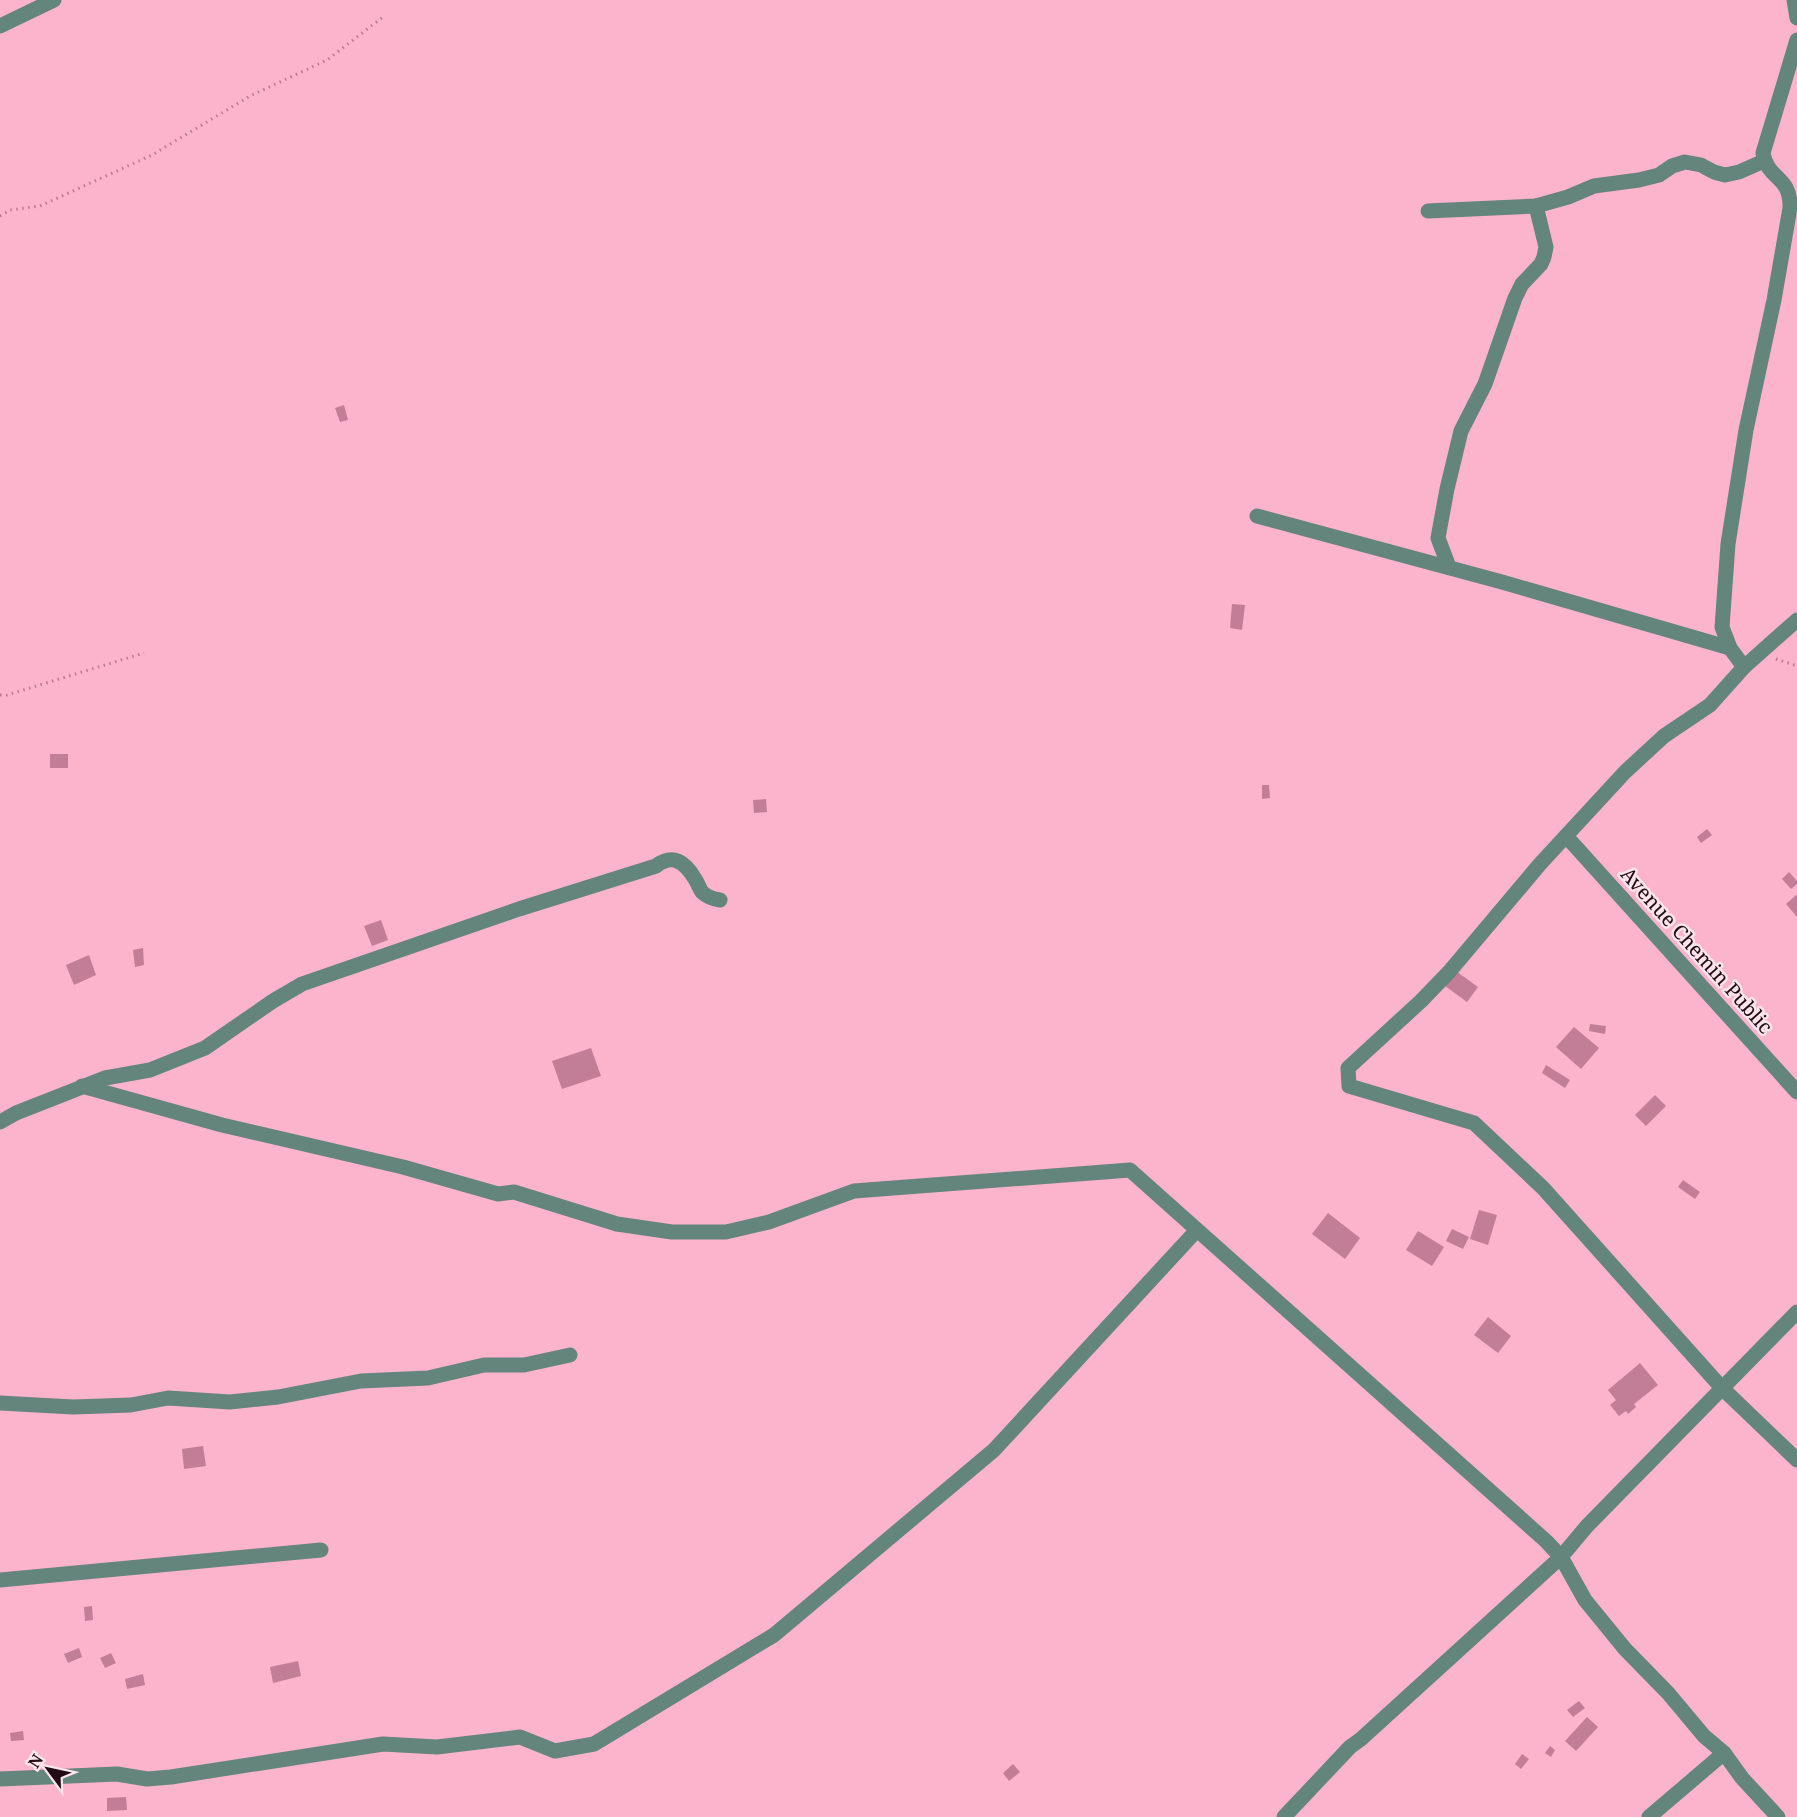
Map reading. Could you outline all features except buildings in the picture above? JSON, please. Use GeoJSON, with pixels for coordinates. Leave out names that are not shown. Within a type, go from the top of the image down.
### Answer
{"type":"FeatureCollection","features":[{"type":"Feature","properties":{"kind":"street"},"geometry":{"type":"LineString","coordinates":[[0,26],[54,0]]}},
{"type":"Feature","properties":{"kind":"street"},"geometry":{"type":"LineString","coordinates":[[1794,0],[1797,18]]}},
{"type":"Feature","properties":{"kind":"street"},"geometry":{"type":"LineString","coordinates":[[1744,667],[1730,648],[1722,627],[1728,544],[1746,430],[1774,300],[1790,208],[1790,195],[1786,186],[1764,161],[1763,153],[1797,40]]}},
{"type":"Feature","properties":{"kind":"street"},"geometry":{"type":"LineString","coordinates":[[1428,211],[1536,206],[1568,197],[1594,186],[1659,175],[1672,166],[1685,162],[1701,165],[1725,175],[1739,172],[1764,161]]}},
{"type":"Feature","properties":{"kind":"street"},"geometry":{"type":"LineString","coordinates":[[1449,567],[1438,538],[1461,431],[1485,384],[1515,298],[1522,284],[1545,257],[1546,247],[1536,206]]}},
{"type":"Feature","properties":{"kind":"street"},"geometry":{"type":"LineString","coordinates":[[1257,516],[1449,567],[1730,648]]}},
{"type":"Feature","properties":{"kind":"street"},"geometry":{"type":"LineString","coordinates":[[1797,620],[1744,667],[1710,705],[1664,736],[1625,772],[1566,836],[1442,979],[1348,1068],[1349,1086],[1474,1123],[1543,1188],[1722,1388],[1797,1460]]}},
{"type":"Feature","properties":{"kind":"street","name":"Avenue Chemin Public"},"geometry":{"type":"LineString","coordinates":[[1566,836],[1797,1092]]}},
{"type":"Feature","properties":{"kind":"street"},"geometry":{"type":"LineString","coordinates":[[0,1122],[16,1113],[82,1086],[105,1078],[150,1070],[205,1048],[273,1000],[302,984],[519,909],[656,866],[664,860],[675,859],[685,866],[701,891],[709,897],[720,900]]}},
{"type":"Feature","properties":{"kind":"street"},"geometry":{"type":"LineString","coordinates":[[82,1086],[222,1125],[403,1167],[498,1194],[514,1192],[617,1224],[672,1232],[726,1232],[768,1222],[854,1191],[1130,1170],[1538,1533],[1562,1557],[1585,1600],[1625,1649],[1704,1736],[1724,1753],[1742,1778],[1778,1817]]}},
{"type":"Feature","properties":{"kind":"street"},"geometry":{"type":"LineString","coordinates":[[0,1779],[117,1773],[147,1779],[171,1777],[382,1744],[436,1747],[520,1737],[555,1751],[594,1744],[774,1635],[994,1450],[1197,1230]]}},
{"type":"Feature","properties":{"kind":"street"},"geometry":{"type":"LineString","coordinates":[[1284,1817],[1350,1747],[1562,1557],[1587,1526],[1797,1312]]}},
{"type":"Feature","properties":{"kind":"street"},"geometry":{"type":"LineString","coordinates":[[0,1403],[73,1407],[131,1405],[168,1398],[230,1402],[278,1397],[361,1381],[428,1378],[484,1365],[524,1365],[570,1355]]}},
{"type":"Feature","properties":{"kind":"street"},"geometry":{"type":"LineString","coordinates":[[0,1581],[321,1550]]}},
{"type":"Feature","properties":{"kind":"street"},"geometry":{"type":"LineString","coordinates":[[1649,1817],[1724,1753]]}},
{"type":"Feature","properties":{"kind":"path"},"geometry":{"type":"LineString","coordinates":[[0,216],[10,210],[40,206],[152,155],[250,96],[327,60],[383,17]]}},
{"type":"Feature","properties":{"kind":"path"},"geometry":{"type":"LineString","coordinates":[[0,694],[7,695],[144,653]]}}]}
